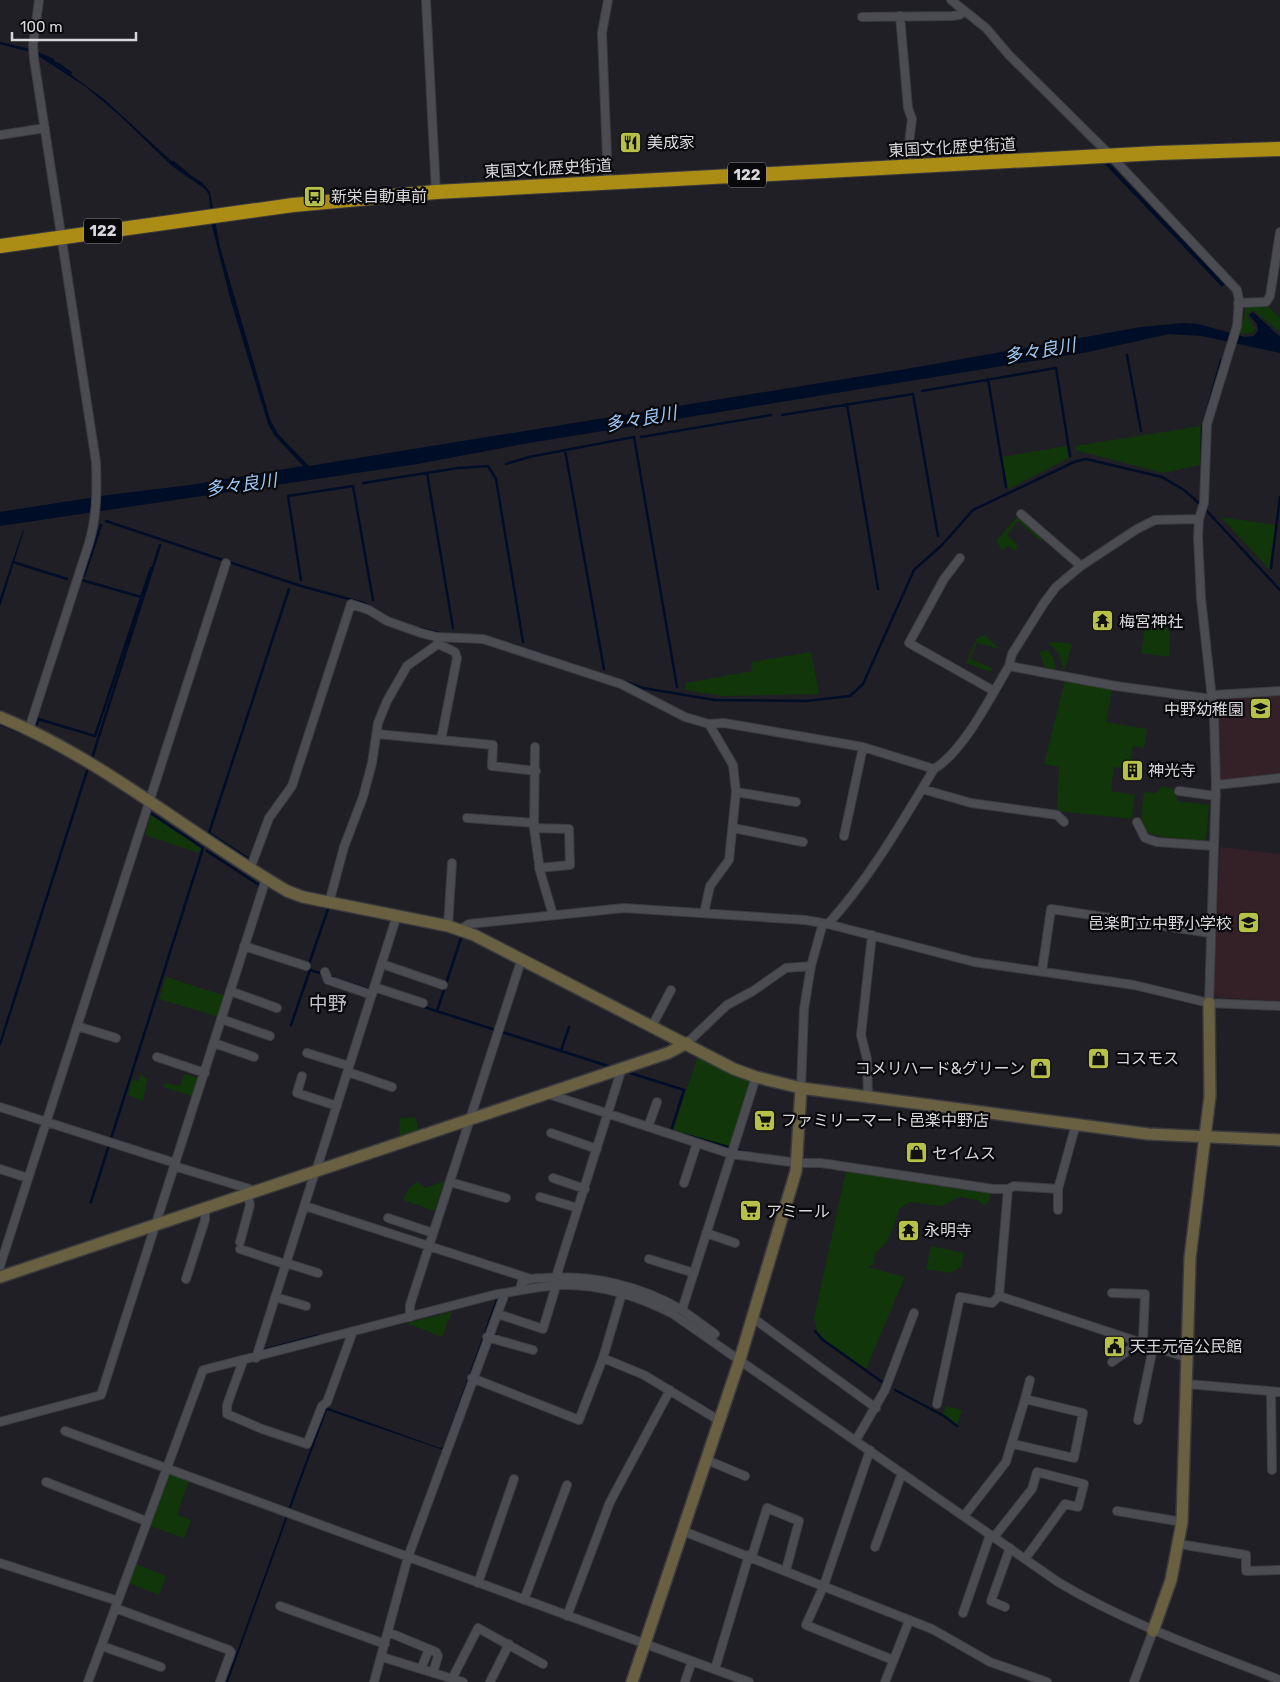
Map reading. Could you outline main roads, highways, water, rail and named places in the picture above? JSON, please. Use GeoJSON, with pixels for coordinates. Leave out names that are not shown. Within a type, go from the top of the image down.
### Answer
{"type":"FeatureCollection","features":[{"type":"Feature","properties":{"kind":"highway","name":"東国文化歴史街道"},"geometry":{"type":"LineString","coordinates":[[0,246],[311,203],[436,192],[1110,156],[1280,149]]}},
{"type":"Feature","properties":{"kind":"water","name":"多々良川"},"geometry":{"type":"Polygon","coordinates":[[[37,52],[60,64],[59,66],[104,99],[180,169],[203,183],[210,192],[220,247],[270,419],[278,434],[309,466],[912,368],[1141,327],[1183,323],[1198,324],[1245,337],[1254,336],[1258,330],[1257,324],[1249,315],[1253,312],[1280,337],[1280,353],[1202,336],[1169,334],[1088,352],[523,444],[417,464],[0,526],[0,512],[108,495],[190,485],[303,466],[275,436],[268,424],[230,298],[211,222],[209,195],[205,189],[172,166],[120,116],[86,87],[37,55],[37,52]]]}},
{"type":"Feature","properties":{"kind":"water"},"geometry":{"type":"Polygon","coordinates":[[[1104,163],[1109,163],[1225,284],[1222,287],[1104,163]]]}},
{"type":"Feature","properties":{"kind":"water"},"geometry":{"type":"Polygon","coordinates":[[[24,530],[0,607],[0,598],[24,530]]]}},
{"type":"Feature","properties":{"kind":"water"},"geometry":{"type":"Polygon","coordinates":[[[496,1299],[499,1300],[443,1450],[327,1410],[290,1510],[288,1509],[326,1407],[440,1448],[443,1447],[496,1299]]]}},
{"type":"Feature","properties":{"kind":"water"},"geometry":{"type":"Polygon","coordinates":[[[318,1334],[319,1336],[262,1351],[262,1349],[318,1334]]]}},
{"type":"Feature","properties":{"kind":"water"},"geometry":{"type":"Polygon","coordinates":[[[286,1516],[288,1516],[228,1682],[226,1682],[286,1516]]]}},
{"type":"Feature","properties":{"kind":"waterway"},"geometry":{"type":"LineString","coordinates":[[0,43],[32,51]]}},
{"type":"Feature","properties":{"kind":"waterway"},"geometry":{"type":"LineString","coordinates":[[37,53],[53,60]]}},
{"type":"Feature","properties":{"kind":"waterway"},"geometry":{"type":"LineString","coordinates":[[57,63],[71,73]]}},
{"type":"Feature","properties":{"kind":"waterway"},"geometry":{"type":"LineString","coordinates":[[173,162],[190,176]]}},
{"type":"Feature","properties":{"kind":"waterway"},"geometry":{"type":"LineString","coordinates":[[1127,355],[1141,431]]}},
{"type":"Feature","properties":{"kind":"waterway"},"geometry":{"type":"LineString","coordinates":[[1202,461],[1202,428],[1221,360]]}},
{"type":"Feature","properties":{"kind":"waterway","name":"多々良川"},"geometry":{"type":"LineString","coordinates":[[922,391],[1056,368],[1070,456]]}},
{"type":"Feature","properties":{"kind":"waterway"},"geometry":{"type":"LineString","coordinates":[[988,379],[1006,487]]}},
{"type":"Feature","properties":{"kind":"waterway"},"geometry":{"type":"LineString","coordinates":[[782,415],[913,394],[938,536]]}},
{"type":"Feature","properties":{"kind":"waterway"},"geometry":{"type":"LineString","coordinates":[[847,404],[878,589]]}},
{"type":"Feature","properties":{"kind":"waterway","name":"多々良川"},"geometry":{"type":"LineString","coordinates":[[641,437],[771,415]]}},
{"type":"Feature","properties":{"kind":"waterway","name":"多々良川"},"geometry":{"type":"LineString","coordinates":[[506,464],[529,457],[634,437],[677,687]]}},
{"type":"Feature","properties":{"kind":"waterway"},"geometry":{"type":"LineString","coordinates":[[565,450],[604,669]]}},
{"type":"Feature","properties":{"kind":"waterway"},"geometry":{"type":"LineString","coordinates":[[623,681],[643,688],[715,700],[806,701],[850,696],[863,684],[914,570],[942,545],[973,510],[1074,462],[1086,459],[1162,477],[1184,490],[1201,505]]}},
{"type":"Feature","properties":{"kind":"waterway"},"geometry":{"type":"LineString","coordinates":[[363,483],[458,468],[488,466],[496,479],[523,642]]}},
{"type":"Feature","properties":{"kind":"waterway"},"geometry":{"type":"LineString","coordinates":[[427,473],[453,628]]}},
{"type":"Feature","properties":{"kind":"waterway"},"geometry":{"type":"LineString","coordinates":[[301,580],[288,496],[353,486],[373,600]]}},
{"type":"Feature","properties":{"kind":"waterway"},"geometry":{"type":"LineString","coordinates":[[1271,568],[1280,497]]}},
{"type":"Feature","properties":{"kind":"waterway"},"geometry":{"type":"LineString","coordinates":[[1205,509],[1280,590]]}},
{"type":"Feature","properties":{"kind":"waterway"},"geometry":{"type":"LineString","coordinates":[[106,521],[301,586],[364,603],[381,613]]}},
{"type":"Feature","properties":{"kind":"waterway"},"geometry":{"type":"LineString","coordinates":[[84,576],[101,525]]}},
{"type":"Feature","properties":{"kind":"waterway"},"geometry":{"type":"LineString","coordinates":[[92,758],[160,545]]}},
{"type":"Feature","properties":{"kind":"waterway"},"geometry":{"type":"LineString","coordinates":[[13,562],[67,579]]}},
{"type":"Feature","properties":{"kind":"waterway"},"geometry":{"type":"LineString","coordinates":[[37,724],[38,719],[95,736],[151,568],[153,568]]}},
{"type":"Feature","properties":{"kind":"waterway"},"geometry":{"type":"LineString","coordinates":[[82,580],[141,597]]}},
{"type":"Feature","properties":{"kind":"waterway"},"geometry":{"type":"LineString","coordinates":[[249,859],[209,833],[289,589]]}},
{"type":"Feature","properties":{"kind":"waterway"},"geometry":{"type":"LineString","coordinates":[[419,628],[443,634]]}},
{"type":"Feature","properties":{"kind":"waterway"},"geometry":{"type":"LineString","coordinates":[[510,644],[583,668]]}},
{"type":"Feature","properties":{"kind":"waterway"},"geometry":{"type":"LineString","coordinates":[[0,724],[22,733]]}},
{"type":"Feature","properties":{"kind":"waterway"},"geometry":{"type":"LineString","coordinates":[[0,1044],[87,771]]}},
{"type":"Feature","properties":{"kind":"waterway"},"geometry":{"type":"LineString","coordinates":[[91,1202],[203,848],[152,814]]}},
{"type":"Feature","properties":{"kind":"waterway"},"geometry":{"type":"LineString","coordinates":[[207,851],[259,885]]}},
{"type":"Feature","properties":{"kind":"waterway"},"geometry":{"type":"LineString","coordinates":[[323,974],[310,970],[309,964],[328,909]]}},
{"type":"Feature","properties":{"kind":"waterway"},"geometry":{"type":"LineString","coordinates":[[437,1011],[461,938]]}},
{"type":"Feature","properties":{"kind":"waterway"},"geometry":{"type":"LineString","coordinates":[[291,1025],[310,970]]}},
{"type":"Feature","properties":{"kind":"waterway"},"geometry":{"type":"LineString","coordinates":[[328,976],[371,990]]}},
{"type":"Feature","properties":{"kind":"waterway"},"geometry":{"type":"LineString","coordinates":[[421,1006],[611,1067]]}},
{"type":"Feature","properties":{"kind":"waterway"},"geometry":{"type":"LineString","coordinates":[[561,1051],[569,1027]]}},
{"type":"Feature","properties":{"kind":"waterway"},"geometry":{"type":"LineString","coordinates":[[627,1072],[684,1090],[671,1131],[673,1131]]}},
{"type":"Feature","properties":{"kind":"waterway"},"geometry":{"type":"LineString","coordinates":[[683,1134],[745,1152]]}},
{"type":"Feature","properties":{"kind":"waterway"},"geometry":{"type":"LineString","coordinates":[[815,1331],[823,1340],[885,1384]]}},
{"type":"Feature","properties":{"kind":"waterway"},"geometry":{"type":"LineString","coordinates":[[895,1390],[944,1416],[957,1426]]}},
{"type":"Feature","properties":{"kind":"place","name":"美成家"},"geometry":{"type":"Point","coordinates":[631,142]}},
{"type":"Feature","properties":{"kind":"place","name":"新栄自動車前"},"geometry":{"type":"Point","coordinates":[315,196]}},
{"type":"Feature","properties":{"kind":"place","name":"梅宮神社"},"geometry":{"type":"Point","coordinates":[1103,621]}},
{"type":"Feature","properties":{"kind":"place","name":"中野幼稚園"},"geometry":{"type":"Point","coordinates":[1260,709]}},
{"type":"Feature","properties":{"kind":"place","name":"神光寺"},"geometry":{"type":"Point","coordinates":[1132,770]}},
{"type":"Feature","properties":{"kind":"place","name":"邑楽町立中野小学校"},"geometry":{"type":"Point","coordinates":[1248,923]}},
{"type":"Feature","properties":{"kind":"place","name":"コスモス"},"geometry":{"type":"Point","coordinates":[1099,1058]}},
{"type":"Feature","properties":{"kind":"place","name":"コメリハード&グリーン"},"geometry":{"type":"Point","coordinates":[1041,1068]}},
{"type":"Feature","properties":{"kind":"place","name":"ファミリーマート邑楽中野店"},"geometry":{"type":"Point","coordinates":[765,1120]}},
{"type":"Feature","properties":{"kind":"place","name":"セイムス"},"geometry":{"type":"Point","coordinates":[916,1153]}},
{"type":"Feature","properties":{"kind":"place","name":"アミール"},"geometry":{"type":"Point","coordinates":[750,1211]}},
{"type":"Feature","properties":{"kind":"place","name":"永明寺"},"geometry":{"type":"Point","coordinates":[908,1230]}},
{"type":"Feature","properties":{"kind":"place","name":"天王元宿公民館"},"geometry":{"type":"Point","coordinates":[1114,1346]}},
{"type":"Feature","properties":{"kind":"district","name":"中野"},"geometry":{"type":"Point","coordinates":[328,1003]}}]}
